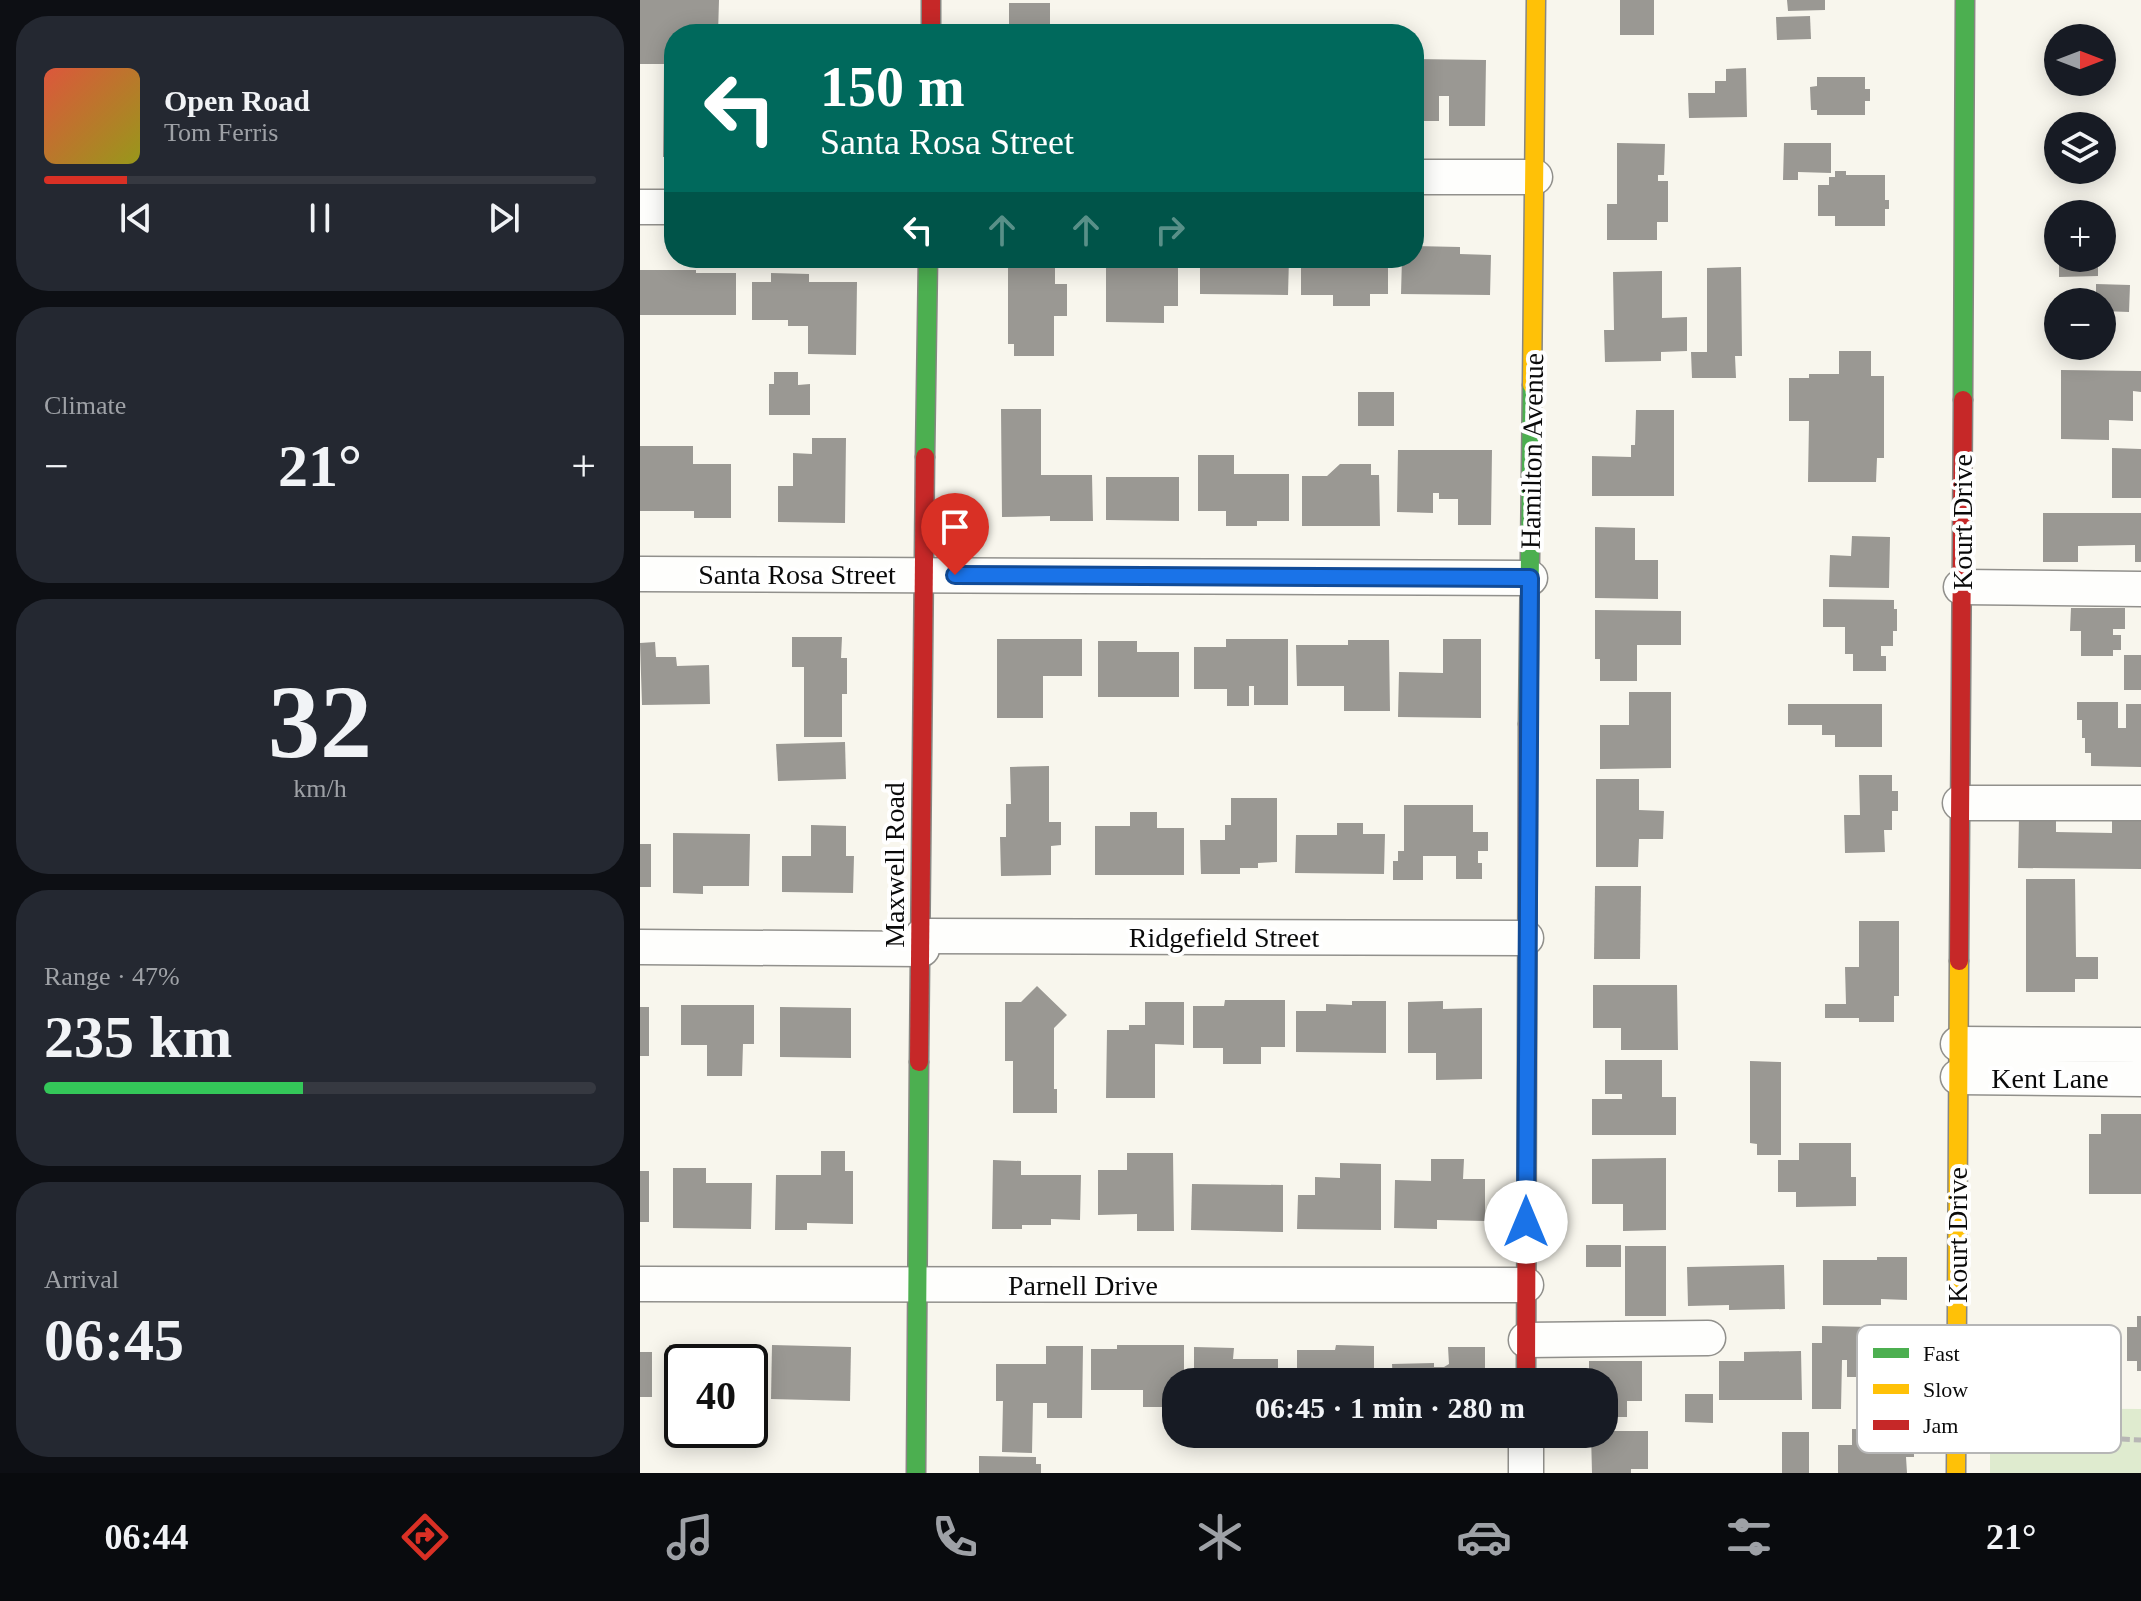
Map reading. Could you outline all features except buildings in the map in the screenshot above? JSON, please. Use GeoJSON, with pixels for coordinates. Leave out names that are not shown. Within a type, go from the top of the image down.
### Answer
{"type":"FeatureCollection","features":[{"type":"Feature","properties":{"kind":"street"},"geometry":{"type":"LineString","coordinates":[[931,0],[931,24]]}},
{"type":"Feature","properties":{"kind":"street","name":"Hamilton Avenue"},"geometry":{"type":"LineString","coordinates":[[1526,1368],[1526,938],[1536,0]]}},
{"type":"Feature","properties":{"kind":"street","name":"Kourt Drive"},"geometry":{"type":"LineString","coordinates":[[1957,1325],[1965,0]]}},
{"type":"Feature","properties":{"kind":"street"},"geometry":{"type":"LineString","coordinates":[[1424,177],[1535,177]]}},
{"type":"Feature","properties":{"kind":"street"},"geometry":{"type":"LineString","coordinates":[[640,207],[664,207]]}},
{"type":"Feature","properties":{"kind":"street","name":"Maxwell Road"},"geometry":{"type":"LineString","coordinates":[[916,1473],[928,268]]}},
{"type":"Feature","properties":{"kind":"street","name":"Santa Rosa Street"},"geometry":{"type":"LineString","coordinates":[[640,574],[1530,578]]}},
{"type":"Feature","properties":{"kind":"street"},"geometry":{"type":"LineString","coordinates":[[1961,587],[2141,589]]}},
{"type":"Feature","properties":{"kind":"street"},"geometry":{"type":"LineString","coordinates":[[1960,803],[2139,803]]}},
{"type":"Feature","properties":{"kind":"street","name":"Ridgefield Street"},"geometry":{"type":"LineString","coordinates":[[640,947],[1526,938]]}},
{"type":"Feature","properties":{"kind":"street"},"geometry":{"type":"LineString","coordinates":[[1958,1061],[2141,1045]]}},
{"type":"Feature","properties":{"kind":"street","name":"Kent Lane"},"geometry":{"type":"LineString","coordinates":[[1958,1061],[2141,1079]]}},
{"type":"Feature","properties":{"kind":"street","name":"Parnell Drive"},"geometry":{"type":"LineString","coordinates":[[640,1284],[1526,1285]]}},
{"type":"Feature","properties":{"kind":"street"},"geometry":{"type":"LineString","coordinates":[[1526,1340],[1708,1338]]}},
{"type":"Feature","properties":{"kind":"street"},"geometry":{"type":"LineString","coordinates":[[1526,1448],[1526,1473]]}},
{"type":"Feature","properties":{"kind":"path"},"geometry":{"type":"LineString","coordinates":[[2121,1439],[2141,1440]]}},
{"type":"Feature","properties":{"kind":"green space"},"geometry":{"type":"Polygon","coordinates":[[[2121,1409],[2141,1409],[2141,1473],[1990,1473],[1990,1453],[2121,1453],[2121,1409]]]}},
{"type":"Feature","properties":{"kind":"traffic: fast"},"geometry":{"type":"LineString","coordinates":[[1963,400],[1965,0]]}},
{"type":"Feature","properties":{"kind":"traffic: fast"},"geometry":{"type":"LineString","coordinates":[[925,457],[928,268]]}},
{"type":"Feature","properties":{"kind":"traffic: fast"},"geometry":{"type":"LineString","coordinates":[[1528,724],[1532,385]]}},
{"type":"Feature","properties":{"kind":"traffic: fast"},"geometry":{"type":"LineString","coordinates":[[916,1473],[919,1062]]}},
{"type":"Feature","properties":{"kind":"traffic: slow"},"geometry":{"type":"LineString","coordinates":[[1532,385],[1536,0]]}},
{"type":"Feature","properties":{"kind":"traffic: slow"},"geometry":{"type":"LineString","coordinates":[[1957,1325],[1959,961]]}},
{"type":"Feature","properties":{"kind":"traffic: slow"},"geometry":{"type":"LineString","coordinates":[[1956,1453],[1956,1473]]}},
{"type":"Feature","properties":{"kind":"traffic: jam"},"geometry":{"type":"LineString","coordinates":[[931,0],[931,24]]}},
{"type":"Feature","properties":{"kind":"traffic: jam"},"geometry":{"type":"LineString","coordinates":[[1959,961],[1963,400]]}},
{"type":"Feature","properties":{"kind":"traffic: jam"},"geometry":{"type":"LineString","coordinates":[[919,1062],[925,457]]}},
{"type":"Feature","properties":{"kind":"traffic: jam"},"geometry":{"type":"LineString","coordinates":[[1526,1368],[1528,724]]}},
{"type":"Feature","properties":{"kind":"route"},"geometry":{"type":"LineString","coordinates":[[955,575],[1530,578],[1526,1222]]}}]}
